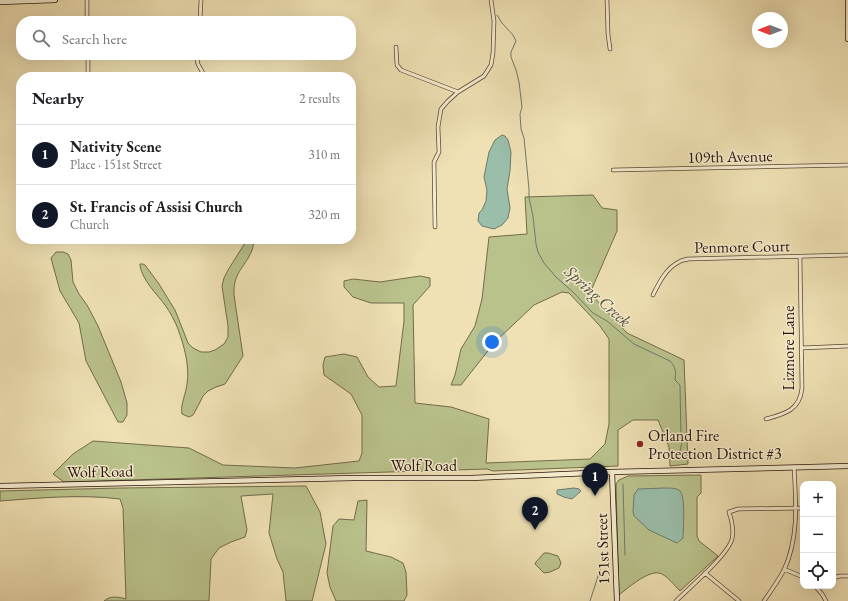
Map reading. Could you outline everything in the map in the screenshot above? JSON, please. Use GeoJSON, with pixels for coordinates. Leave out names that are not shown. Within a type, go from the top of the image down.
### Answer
{"type":"FeatureCollection","features":[{"type":"Feature","properties":{"kind":"main road"},"geometry":{"type":"LineString","coordinates":[[0,2],[55,0]]}},
{"type":"Feature","properties":{"kind":"main road"},"geometry":{"type":"LineString","coordinates":[[848,0],[848,39]]}},
{"type":"Feature","properties":{"kind":"main road","name":"Wolf Road"},"geometry":{"type":"LineString","coordinates":[[0,486],[337,479],[472,478],[612,472],[848,466]]}},
{"type":"Feature","properties":{"kind":"main road","name":"151st Street"},"geometry":{"type":"LineString","coordinates":[[612,472],[617,601]]}},
{"type":"Feature","properties":{"kind":"street"},"geometry":{"type":"LineString","coordinates":[[87,0],[87,16]]}},
{"type":"Feature","properties":{"kind":"street"},"geometry":{"type":"LineString","coordinates":[[200,16],[201,0]]}},
{"type":"Feature","properties":{"kind":"street"},"geometry":{"type":"LineString","coordinates":[[435,227],[434,162],[439,152],[438,127],[441,108],[458,92],[484,76],[491,65],[494,22],[491,0]]}},
{"type":"Feature","properties":{"kind":"street"},"geometry":{"type":"LineString","coordinates":[[607,0],[610,49]]}},
{"type":"Feature","properties":{"kind":"street"},"geometry":{"type":"LineString","coordinates":[[396,47],[397,65],[401,70],[458,92]]}},
{"type":"Feature","properties":{"kind":"street"},"geometry":{"type":"LineString","coordinates":[[88,60],[88,72]]}},
{"type":"Feature","properties":{"kind":"street"},"geometry":{"type":"LineString","coordinates":[[197,60],[202,72]]}},
{"type":"Feature","properties":{"kind":"street","name":"109th Avenue"},"geometry":{"type":"LineString","coordinates":[[613,170],[848,165]]}},
{"type":"Feature","properties":{"kind":"street","name":"Penmore Court"},"geometry":{"type":"LineString","coordinates":[[653,295],[661,279],[669,269],[679,262],[688,259],[848,255]]}},
{"type":"Feature","properties":{"kind":"street","name":"Lizmore Lane"},"geometry":{"type":"LineString","coordinates":[[766,419],[791,410],[797,404],[801,396],[800,257]]}},
{"type":"Feature","properties":{"kind":"street"},"geometry":{"type":"LineString","coordinates":[[801,348],[848,346]]}},
{"type":"Feature","properties":{"kind":"street"},"geometry":{"type":"LineString","coordinates":[[764,601],[784,569],[793,541],[796,508],[794,467]]}},
{"type":"Feature","properties":{"kind":"street"},"geometry":{"type":"LineString","coordinates":[[676,601],[723,554],[730,544],[732,539],[732,520],[729,512],[738,510],[800,508]]}},
{"type":"Feature","properties":{"kind":"street"},"geometry":{"type":"LineString","coordinates":[[784,569],[800,576]]}},
{"type":"Feature","properties":{"kind":"street"},"geometry":{"type":"LineString","coordinates":[[705,573],[738,601]]}},
{"type":"Feature","properties":{"kind":"street"},"geometry":{"type":"LineString","coordinates":[[836,577],[848,576]]}},
{"type":"Feature","properties":{"kind":"street"},"geometry":{"type":"LineString","coordinates":[[818,589],[826,601]]}},
{"type":"Feature","properties":{"kind":"green space"},"geometry":{"type":"Polygon","coordinates":[[[593,195],[602,208],[617,210],[617,231],[590,293],[627,333],[684,360],[688,464],[670,466],[669,447],[658,420],[633,420],[618,430],[618,466],[493,471],[487,469],[64,482],[53,474],[73,454],[93,441],[189,448],[223,465],[295,468],[359,461],[362,453],[362,415],[351,394],[324,375],[323,365],[325,357],[344,354],[357,357],[368,377],[379,387],[396,386],[404,321],[404,303],[371,303],[353,297],[344,287],[344,281],[353,279],[380,282],[420,276],[430,278],[430,286],[413,305],[415,403],[451,407],[489,419],[486,463],[590,459],[605,444],[609,424],[609,339],[600,326],[569,293],[562,292],[534,305],[495,342],[461,385],[451,385],[461,349],[475,326],[482,299],[489,237],[527,234],[525,197],[593,195]]]}},
{"type":"Feature","properties":{"kind":"green space"},"geometry":{"type":"Polygon","coordinates":[[[244,244],[253,244],[251,254],[237,276],[234,288],[243,356],[225,384],[208,391],[203,396],[193,415],[189,417],[182,414],[182,403],[186,392],[188,370],[180,335],[169,311],[144,277],[140,264],[145,265],[175,310],[188,343],[193,348],[201,352],[215,350],[224,344],[228,337],[228,326],[222,286],[228,270],[244,244]]]}},
{"type":"Feature","properties":{"kind":"green space"},"geometry":{"type":"Polygon","coordinates":[[[56,252],[68,254],[71,260],[73,282],[98,326],[121,382],[127,403],[127,415],[123,422],[118,422],[86,361],[79,323],[60,291],[51,258],[56,252]]]}},
{"type":"Feature","properties":{"kind":"green space"},"geometry":{"type":"Polygon","coordinates":[[[701,475],[701,493],[697,497],[697,536],[699,541],[718,556],[680,591],[665,576],[659,573],[654,573],[643,577],[619,595],[616,484],[619,480],[628,476],[701,475]]]}},
{"type":"Feature","properties":{"kind":"green space"},"geometry":{"type":"Polygon","coordinates":[[[306,486],[320,512],[326,544],[312,601],[286,601],[283,572],[277,559],[269,533],[273,494],[241,496],[247,530],[245,537],[219,548],[211,559],[209,601],[104,601],[112,597],[126,599],[123,508],[120,499],[75,497],[0,501],[0,491],[306,486]]]}},
{"type":"Feature","properties":{"kind":"green space"},"geometry":{"type":"Polygon","coordinates":[[[367,500],[366,551],[391,557],[403,563],[406,572],[407,595],[404,601],[336,601],[330,587],[327,573],[333,526],[339,519],[354,520],[358,501],[367,500]]]}},
{"type":"Feature","properties":{"kind":"green space"},"geometry":{"type":"Polygon","coordinates":[[[544,553],[558,556],[561,563],[559,568],[544,573],[535,564],[544,553]]]}},
{"type":"Feature","properties":{"kind":"shaded area"},"geometry":{"type":"Polygon","coordinates":[[[502,135],[508,140],[511,152],[507,189],[510,208],[508,218],[502,225],[494,229],[482,226],[478,221],[479,213],[486,201],[487,190],[484,177],[489,152],[495,140],[502,135]]]}},
{"type":"Feature","properties":{"kind":"shaded area"},"geometry":{"type":"Polygon","coordinates":[[[574,488],[581,491],[572,499],[557,494],[557,490],[574,488]]]}},
{"type":"Feature","properties":{"kind":"shaded area"},"geometry":{"type":"Polygon","coordinates":[[[665,488],[679,490],[682,494],[684,513],[683,538],[677,543],[649,530],[634,516],[633,512],[634,495],[638,489],[665,488]]]}},
{"type":"Feature","properties":{"kind":"waterway","name":"Spring Creek"},"geometry":{"type":"LineString","coordinates":[[497,15],[516,41],[511,52],[511,57],[519,82],[522,107],[520,114],[521,129],[524,138],[529,198],[538,252],[544,263],[556,277],[593,313],[607,321],[634,344],[670,361],[673,365],[675,380],[680,385],[682,442],[678,460]]}},
{"type":"Feature","properties":{"kind":"waterway","name":"Spring Creek"},"geometry":{"type":"LineString","coordinates":[[623,484],[625,555]]}},
{"type":"Feature","properties":{"kind":"waterway","name":"Spring Creek"},"geometry":{"type":"LineString","coordinates":[[590,601],[601,567]]}},
{"type":"Feature","properties":{"kind":"place","name":"Orland Fire Protection District #3"},"geometry":{"type":"Point","coordinates":[640,444]}},
{"type":"Feature","properties":{"kind":"place","name":"Nativity Scene"},"geometry":{"type":"Point","coordinates":[595,496]}},
{"type":"Feature","properties":{"kind":"place","name":"St. Francis of Assisi Church"},"geometry":{"type":"Point","coordinates":[535,530]}}]}
